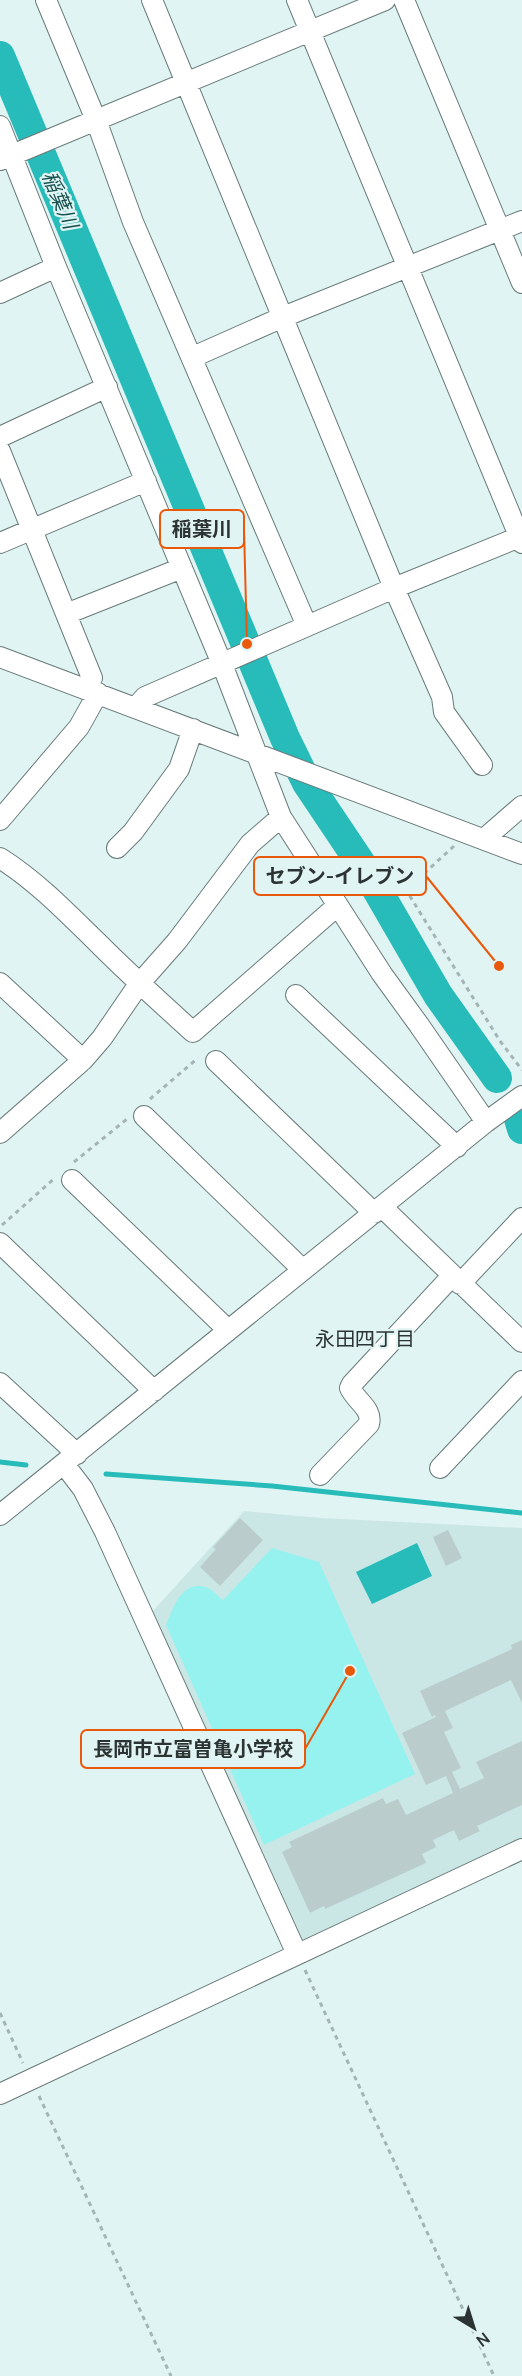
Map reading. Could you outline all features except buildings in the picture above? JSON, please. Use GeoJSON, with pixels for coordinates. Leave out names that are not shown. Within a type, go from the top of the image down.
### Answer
{"type":"FeatureCollection","features":[{"type":"Feature","properties":{"kind":"street"},"geometry":{"type":"LineString","coordinates":[[46,0],[96,120],[134,222],[307,626]]}},
{"type":"Feature","properties":{"kind":"street"},"geometry":{"type":"LineString","coordinates":[[152,0],[394,588],[442,698],[444,712],[482,765]]}},
{"type":"Feature","properties":{"kind":"street"},"geometry":{"type":"LineString","coordinates":[[136,707],[145,697],[394,588],[521,539],[297,0]]}},
{"type":"Feature","properties":{"kind":"street"},"geometry":{"type":"LineString","coordinates":[[6,158],[385,0]]}},
{"type":"Feature","properties":{"kind":"street"},"geometry":{"type":"LineString","coordinates":[[404,0],[522,283]]}},
{"type":"Feature","properties":{"kind":"street"},"geometry":{"type":"LineString","coordinates":[[0,126],[6,158],[56,267],[146,480],[222,664],[281,817],[382,974],[486,1122]]}},
{"type":"Feature","properties":{"kind":"street"},"geometry":{"type":"LineString","coordinates":[[193,357],[283,317],[410,268],[522,221]]}},
{"type":"Feature","properties":{"kind":"street"},"geometry":{"type":"LineString","coordinates":[[0,292],[56,267]]}},
{"type":"Feature","properties":{"kind":"street"},"geometry":{"type":"LineString","coordinates":[[0,437],[107,387]]}},
{"type":"Feature","properties":{"kind":"street"},"geometry":{"type":"LineString","coordinates":[[0,451],[92,678],[92,691],[79,727],[0,820]]}},
{"type":"Feature","properties":{"kind":"street"},"geometry":{"type":"LineString","coordinates":[[0,543],[146,480]]}},
{"type":"Feature","properties":{"kind":"street"},"geometry":{"type":"LineString","coordinates":[[66,614],[182,568]]}},
{"type":"Feature","properties":{"kind":"street"},"geometry":{"type":"LineString","coordinates":[[0,657],[522,854]]}},
{"type":"Feature","properties":{"kind":"street"},"geometry":{"type":"LineString","coordinates":[[117,848],[133,832],[179,769],[193,729]]}},
{"type":"Feature","properties":{"kind":"street"},"geometry":{"type":"LineString","coordinates":[[475,837],[522,806]]}},
{"type":"Feature","properties":{"kind":"street"},"geometry":{"type":"LineString","coordinates":[[4,1122],[83,1060],[250,844],[281,817]]}},
{"type":"Feature","properties":{"kind":"street"},"geometry":{"type":"LineString","coordinates":[[0,858],[28,876],[46,892],[193,1032],[338,906]]}},
{"type":"Feature","properties":{"kind":"street"},"geometry":{"type":"LineString","coordinates":[[0,983],[83,1060]]}},
{"type":"Feature","properties":{"kind":"street"},"geometry":{"type":"LineString","coordinates":[[296,995],[457,1147]]}},
{"type":"Feature","properties":{"kind":"street"},"geometry":{"type":"LineString","coordinates":[[216,1061],[522,1342]]}},
{"type":"Feature","properties":{"kind":"street"},"geometry":{"type":"LineString","coordinates":[[0,1515],[486,1122],[522,1096]]}},
{"type":"Feature","properties":{"kind":"street"},"geometry":{"type":"LineString","coordinates":[[140,1111],[303,1270]]}},
{"type":"Feature","properties":{"kind":"street"},"geometry":{"type":"LineString","coordinates":[[68,1173],[228,1330]]}},
{"type":"Feature","properties":{"kind":"street"},"geometry":{"type":"LineString","coordinates":[[320,1475],[369,1424],[368,1410],[351,1392],[352,1384],[522,1218]]}},
{"type":"Feature","properties":{"kind":"street"},"geometry":{"type":"LineString","coordinates":[[0,1243],[154,1391]]}},
{"type":"Feature","properties":{"kind":"street"},"geometry":{"type":"LineString","coordinates":[[440,1468],[522,1381]]}},
{"type":"Feature","properties":{"kind":"street"},"geometry":{"type":"LineString","coordinates":[[0,1383],[70,1459],[297,1954]]}},
{"type":"Feature","properties":{"kind":"street"},"geometry":{"type":"LineString","coordinates":[[0,2094],[522,1849]]}},
{"type":"Feature","properties":{"kind":"path"},"geometry":{"type":"LineString","coordinates":[[475,837],[406,890],[500,1041],[522,1070]]}},
{"type":"Feature","properties":{"kind":"path"},"geometry":{"type":"LineString","coordinates":[[0,1227],[68,1173],[207,1050],[216,1061]]}},
{"type":"Feature","properties":{"kind":"path"},"geometry":{"type":"LineString","coordinates":[[297,1954],[494,2376]]}},
{"type":"Feature","properties":{"kind":"path"},"geometry":{"type":"LineString","coordinates":[[0,2013],[171,2376]]}},
{"type":"Feature","properties":{"kind":"shaded area"},"geometry":{"type":"Polygon","coordinates":[[[244,1511],[321,1518],[522,1528],[522,1841],[305,1943],[301,1941],[151,1613],[244,1511]]]}},
{"type":"Feature","properties":{"kind":"shaded area"},"geometry":{"type":"Polygon","coordinates":[[[417,1543],[432,1576],[372,1604],[356,1572],[417,1543]]]}},
{"type":"Feature","properties":{"kind":"shaded area"},"geometry":{"type":"Polygon","coordinates":[[[272,1548],[319,1562],[415,1774],[264,1845],[166,1625],[176,1603],[185,1591],[191,1587],[208,1588],[223,1600],[272,1548]]]}},
{"type":"Feature","properties":{"kind":"waterway","name":"稲葉川"},"geometry":{"type":"LineString","coordinates":[[0,56],[285,738],[307,783],[368,874],[438,995],[497,1078]]}},
{"type":"Feature","properties":{"kind":"waterway","name":"稲葉川"},"geometry":{"type":"LineString","coordinates":[[517,1112],[522,1129]]}},
{"type":"Feature","properties":{"kind":"waterway"},"geometry":{"type":"LineString","coordinates":[[0,1462],[26,1465]]}},
{"type":"Feature","properties":{"kind":"waterway"},"geometry":{"type":"LineString","coordinates":[[106,1474],[272,1486],[522,1513]]}},
{"type":"Feature","properties":{"kind":"place","name":"稲葉川"},"geometry":{"type":"Point","coordinates":[247,644]}},
{"type":"Feature","properties":{"kind":"place","name":"セブン-イレブン"},"geometry":{"type":"Point","coordinates":[499,966]}},
{"type":"Feature","properties":{"kind":"place","name":"長岡市立富曽亀小学校"},"geometry":{"type":"Point","coordinates":[350,1671]}},
{"type":"Feature","properties":{"kind":"district","name":"永田四丁目"},"geometry":{"type":"Point","coordinates":[365,1339]}}]}
